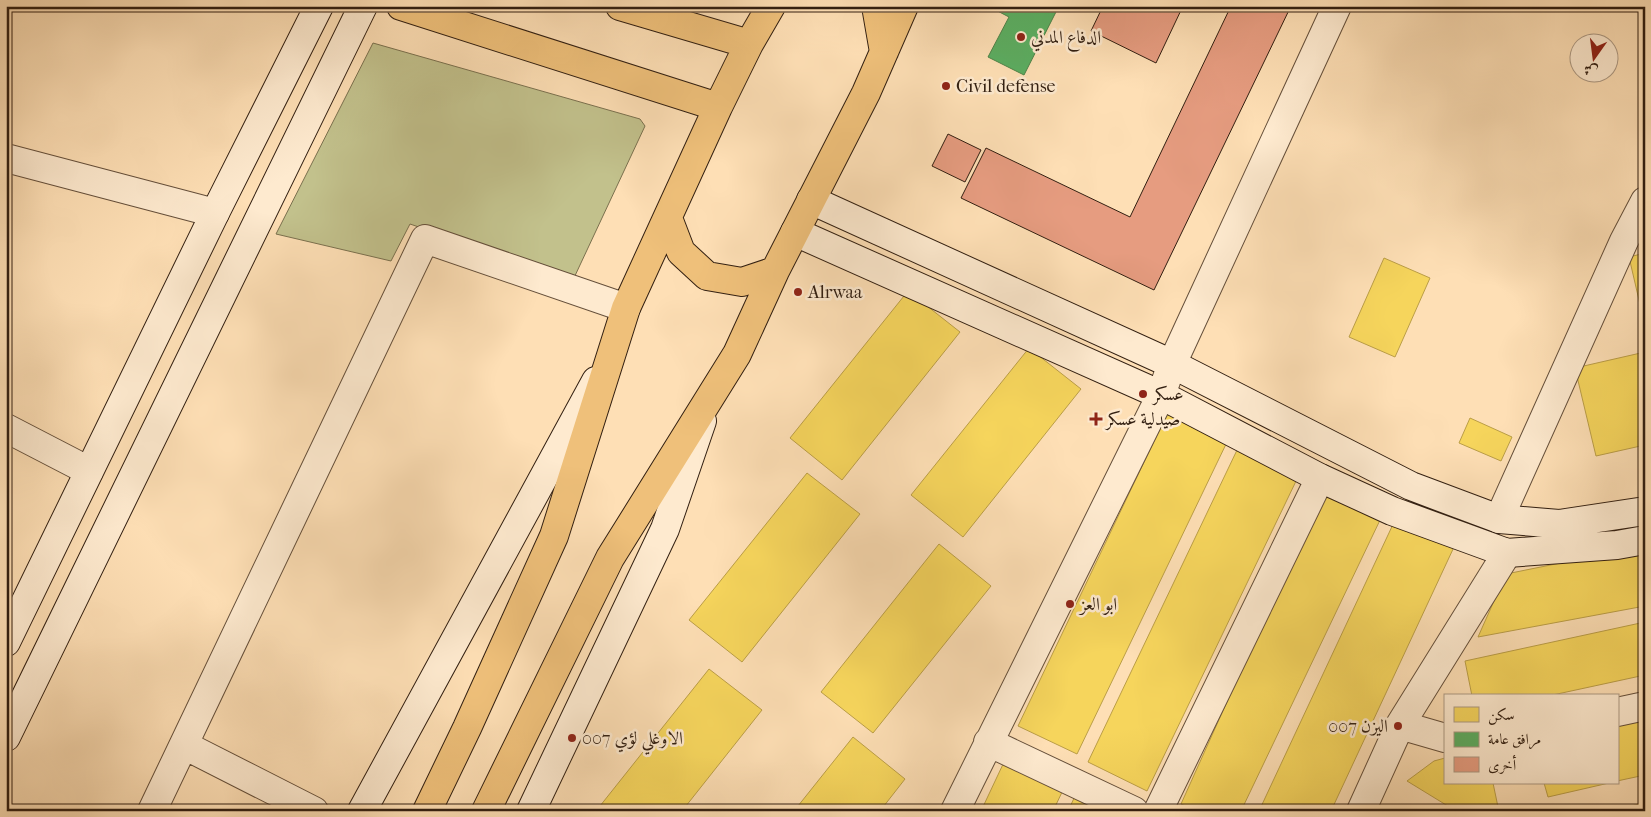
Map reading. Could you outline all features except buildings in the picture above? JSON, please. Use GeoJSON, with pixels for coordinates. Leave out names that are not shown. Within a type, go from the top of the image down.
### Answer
{"type":"FeatureCollection","features":[{"type":"Feature","properties":{"kind":"main road"},"geometry":{"type":"LineString","coordinates":[[401,6],[718,107]]}},
{"type":"Feature","properties":{"kind":"main road"},"geometry":{"type":"LineString","coordinates":[[620,6],[749,44]]}},
{"type":"Feature","properties":{"kind":"main road"},"geometry":{"type":"LineString","coordinates":[[427,811],[467,728],[554,536],[626,308],[718,107],[749,44],[771,6]]}},
{"type":"Feature","properties":{"kind":"main road"},"geometry":{"type":"LineString","coordinates":[[876,6],[884,52]]}},
{"type":"Feature","properties":{"kind":"main road"},"geometry":{"type":"LineString","coordinates":[[486,811],[610,558],[737,354],[775,271],[866,92],[904,6]]}},
{"type":"Feature","properties":{"kind":"main road"},"geometry":{"type":"LineString","coordinates":[[668,218],[681,252],[707,276],[742,282],[775,271]]}},
{"type":"Feature","properties":{"kind":"street"},"geometry":{"type":"LineString","coordinates":[[6,642],[215,213],[319,6]]}},
{"type":"Feature","properties":{"kind":"street"},"geometry":{"type":"LineString","coordinates":[[6,737],[363,6]]}},
{"type":"Feature","properties":{"kind":"street"},"geometry":{"type":"LineString","coordinates":[[955,811],[1161,395],[1172,364],[1337,6]]}},
{"type":"Feature","properties":{"kind":"street"},"geometry":{"type":"LineString","coordinates":[[6,158],[215,213]]}},
{"type":"Feature","properties":{"kind":"street"},"geometry":{"type":"LineString","coordinates":[[811,200],[1172,364],[1411,486],[1499,519],[1559,524],[1645,511]]}},
{"type":"Feature","properties":{"kind":"street"},"geometry":{"type":"LineString","coordinates":[[1499,519],[1624,241],[1645,201]]}},
{"type":"Feature","properties":{"kind":"street"},"geometry":{"type":"LineString","coordinates":[[795,232],[1161,395],[1320,478],[1392,511],[1507,553],[1617,545],[1645,540]]}},
{"type":"Feature","properties":{"kind":"street"},"geometry":{"type":"LineString","coordinates":[[152,811],[425,239],[626,308]]}},
{"type":"Feature","properties":{"kind":"street"},"geometry":{"type":"LineString","coordinates":[[362,811],[612,351]]}},
{"type":"Feature","properties":{"kind":"street"},"geometry":{"type":"LineString","coordinates":[[531,811],[664,529],[710,397]]}},
{"type":"Feature","properties":{"kind":"street"},"geometry":{"type":"LineString","coordinates":[[6,428],[90,471]]}},
{"type":"Feature","properties":{"kind":"street"},"geometry":{"type":"LineString","coordinates":[[1158,811],[1320,478]]}},
{"type":"Feature","properties":{"kind":"street"},"geometry":{"type":"LineString","coordinates":[[1361,811],[1400,724],[1507,553]]}},
{"type":"Feature","properties":{"kind":"street"},"geometry":{"type":"LineString","coordinates":[[1618,712],[1645,706]]}},
{"type":"Feature","properties":{"kind":"street"},"geometry":{"type":"LineString","coordinates":[[1400,724],[1444,738]]}},
{"type":"Feature","properties":{"kind":"street"},"geometry":{"type":"LineString","coordinates":[[988,742],[1134,811]]}},
{"type":"Feature","properties":{"kind":"street"},"geometry":{"type":"LineString","coordinates":[[184,745],[314,811]]}},
{"type":"Feature","properties":{"kind":"shaded area"},"geometry":{"type":"Polygon","coordinates":[[[373,43],[640,119],[645,126],[573,280],[410,224],[391,261],[276,234],[373,43]]]}},
{"type":"Feature","properties":{"kind":"place","name":"الدفاع المدني"},"geometry":{"type":"Point","coordinates":[1021,37]}},
{"type":"Feature","properties":{"kind":"place","name":"Civil defense"},"geometry":{"type":"Point","coordinates":[946,86]}},
{"type":"Feature","properties":{"kind":"place","name":"Alrwaa"},"geometry":{"type":"Point","coordinates":[798,292]}},
{"type":"Feature","properties":{"kind":"place","name":"عسكر"},"geometry":{"type":"Point","coordinates":[1143,394]}},
{"type":"Feature","properties":{"kind":"place","name":"صيدلية عسكر"},"geometry":{"type":"Point","coordinates":[1096,419]}},
{"type":"Feature","properties":{"kind":"place","name":"ابو العز"},"geometry":{"type":"Point","coordinates":[1070,604]}},
{"type":"Feature","properties":{"kind":"place","name":"اليزن 007"},"geometry":{"type":"Point","coordinates":[1398,726]}},
{"type":"Feature","properties":{"kind":"place","name":"الاوغلي لؤي 007"},"geometry":{"type":"Point","coordinates":[572,738]}}]}
